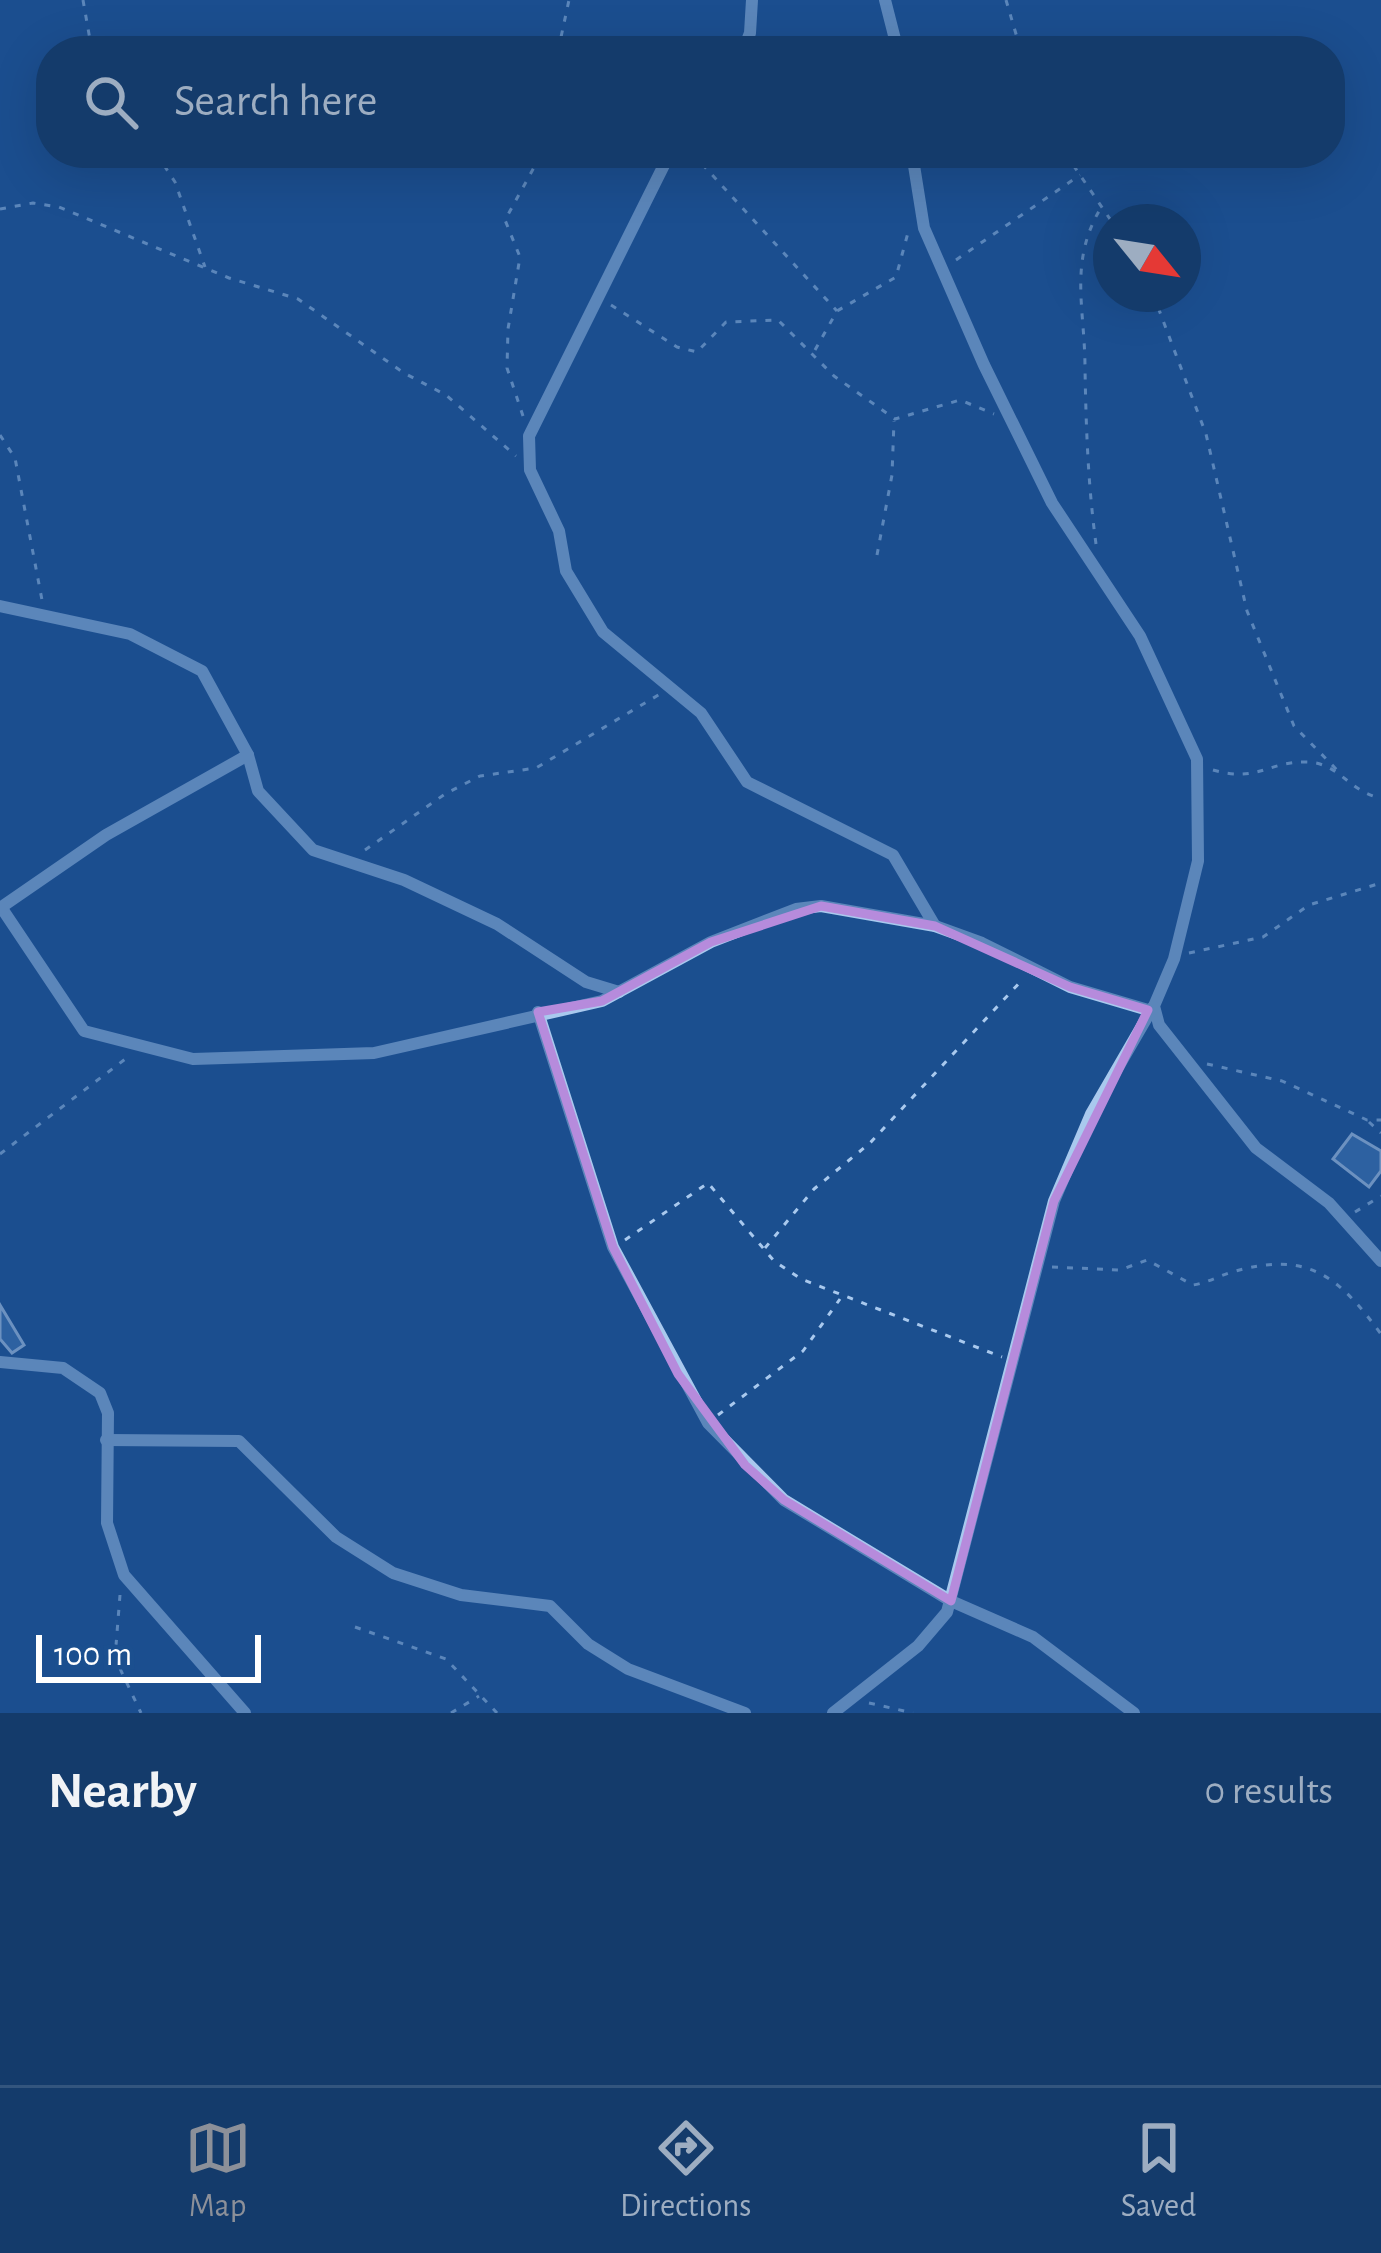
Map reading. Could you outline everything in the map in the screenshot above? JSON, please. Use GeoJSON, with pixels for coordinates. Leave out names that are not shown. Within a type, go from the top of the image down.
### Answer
{"type":"FeatureCollection","features":[{"type":"Feature","properties":{"kind":"street"},"geometry":{"type":"LineString","coordinates":[[749,36],[752,0]]}},
{"type":"Feature","properties":{"kind":"street"},"geometry":{"type":"LineString","coordinates":[[885,0],[895,36]]}},
{"type":"Feature","properties":{"kind":"street"},"geometry":{"type":"LineString","coordinates":[[662,168],[529,436],[530,470],[559,531],[566,571],[603,632],[701,712],[747,782],[893,855],[935,926]]}},
{"type":"Feature","properties":{"kind":"street"},"geometry":{"type":"LineString","coordinates":[[824,1713],[842,1706],[942,1622],[1070,1156],[1174,959],[1198,861],[1197,759],[1170,692],[1052,503],[1012,422],[940,271],[925,228],[915,168]]}},
{"type":"Feature","properties":{"kind":"street"},"geometry":{"type":"LineString","coordinates":[[0,606],[130,634],[202,671],[248,754],[259,791],[304,842],[347,863],[404,880],[497,924],[586,982],[620,992]]}},
{"type":"Feature","properties":{"kind":"street"},"geometry":{"type":"LineString","coordinates":[[248,754],[106,835],[1,908],[73,1021],[97,1037],[139,1049],[230,1061],[374,1053],[602,1001],[711,942],[796,909],[850,908],[935,926],[1093,996],[1151,1008]]}},
{"type":"Feature","properties":{"kind":"street"},"geometry":{"type":"LineString","coordinates":[[1151,1008],[1183,1059],[1256,1148],[1343,1220],[1381,1262]]}},
{"type":"Feature","properties":{"kind":"street"},"geometry":{"type":"LineString","coordinates":[[538,1012],[613,1247],[708,1423],[784,1500],[951,1601],[1033,1636],[1134,1713]]}},
{"type":"Feature","properties":{"kind":"street"},"geometry":{"type":"LineString","coordinates":[[0,1362],[63,1368],[87,1381],[108,1413],[107,1523],[124,1575],[245,1713]]}},
{"type":"Feature","properties":{"kind":"street"},"geometry":{"type":"LineString","coordinates":[[106,1440],[239,1441],[336,1537],[393,1573],[461,1595],[550,1606],[588,1644],[628,1669],[745,1713]]}},
{"type":"Feature","properties":{"kind":"path"},"geometry":{"type":"LineString","coordinates":[[82,0],[89,36]]}},
{"type":"Feature","properties":{"kind":"path"},"geometry":{"type":"LineString","coordinates":[[562,36],[569,0]]}},
{"type":"Feature","properties":{"kind":"path"},"geometry":{"type":"LineString","coordinates":[[1006,0],[1017,36]]}},
{"type":"Feature","properties":{"kind":"path"},"geometry":{"type":"LineString","coordinates":[[166,168],[205,268]]}},
{"type":"Feature","properties":{"kind":"path"},"geometry":{"type":"LineString","coordinates":[[529,436],[507,368],[508,328],[520,256],[505,220],[534,168]]}},
{"type":"Feature","properties":{"kind":"path"},"geometry":{"type":"LineString","coordinates":[[706,168],[837,311]]}},
{"type":"Feature","properties":{"kind":"path"},"geometry":{"type":"LineString","coordinates":[[1076,168],[1101,204]]}},
{"type":"Feature","properties":{"kind":"path"},"geometry":{"type":"LineString","coordinates":[[940,271],[1080,175]]}},
{"type":"Feature","properties":{"kind":"path"},"geometry":{"type":"LineString","coordinates":[[0,209],[33,203],[58,207],[205,268],[298,299],[404,374],[446,395],[530,470]]}},
{"type":"Feature","properties":{"kind":"path"},"geometry":{"type":"LineString","coordinates":[[1093,220],[1078,268],[1086,457],[1098,570]]}},
{"type":"Feature","properties":{"kind":"path"},"geometry":{"type":"LineString","coordinates":[[815,351],[837,311],[896,278],[910,223]]}},
{"type":"Feature","properties":{"kind":"path"},"geometry":{"type":"LineString","coordinates":[[597,296],[677,347],[697,352],[726,322],[773,320],[815,351],[834,376],[895,419]]}},
{"type":"Feature","properties":{"kind":"path"},"geometry":{"type":"LineString","coordinates":[[1160,312],[1206,434],[1247,611],[1294,726],[1356,791],[1381,798]]}},
{"type":"Feature","properties":{"kind":"path"},"geometry":{"type":"LineString","coordinates":[[895,419],[960,400],[1012,422]]}},
{"type":"Feature","properties":{"kind":"path"},"geometry":{"type":"LineString","coordinates":[[877,555],[892,475],[895,419]]}},
{"type":"Feature","properties":{"kind":"path"},"geometry":{"type":"LineString","coordinates":[[0,435],[15,458],[41,573],[43,614]]}},
{"type":"Feature","properties":{"kind":"path"},"geometry":{"type":"LineString","coordinates":[[347,863],[445,794],[480,776],[536,768],[672,687]]}},
{"type":"Feature","properties":{"kind":"path"},"geometry":{"type":"LineString","coordinates":[[1197,759],[1237,777],[1305,761],[1338,771]]}},
{"type":"Feature","properties":{"kind":"path"},"geometry":{"type":"LineString","coordinates":[[1174,959],[1216,945],[1262,938],[1309,905],[1381,883]]}},
{"type":"Feature","properties":{"kind":"path"},"geometry":{"type":"LineString","coordinates":[[764,1249],[814,1189],[870,1143],[1032,969]]}},
{"type":"Feature","properties":{"kind":"path"},"geometry":{"type":"LineString","coordinates":[[0,1154],[139,1049]]}},
{"type":"Feature","properties":{"kind":"path"},"geometry":{"type":"LineString","coordinates":[[1183,1059],[1282,1081],[1366,1120],[1381,1133]]}},
{"type":"Feature","properties":{"kind":"path"},"geometry":{"type":"LineString","coordinates":[[1366,1120],[1381,1120]]}},
{"type":"Feature","properties":{"kind":"path"},"geometry":{"type":"LineString","coordinates":[[613,1247],[705,1183],[764,1249],[801,1279],[1015,1362]]}},
{"type":"Feature","properties":{"kind":"path"},"geometry":{"type":"LineString","coordinates":[[1343,1220],[1381,1196]]}},
{"type":"Feature","properties":{"kind":"path"},"geometry":{"type":"LineString","coordinates":[[1037,1271],[1060,1266],[1120,1270],[1147,1260],[1193,1285],[1232,1271],[1297,1266],[1322,1273],[1355,1296],[1381,1334]]}},
{"type":"Feature","properties":{"kind":"path"},"geometry":{"type":"LineString","coordinates":[[708,1423],[803,1351],[842,1297]]}},
{"type":"Feature","properties":{"kind":"path"},"geometry":{"type":"LineString","coordinates":[[124,1575],[115,1658],[140,1713]]}},
{"type":"Feature","properties":{"kind":"path"},"geometry":{"type":"LineString","coordinates":[[355,1627],[446,1659],[497,1713]]}},
{"type":"Feature","properties":{"kind":"path"},"geometry":{"type":"LineString","coordinates":[[451,1713],[481,1695]]}},
{"type":"Feature","properties":{"kind":"path"},"geometry":{"type":"LineString","coordinates":[[842,1706],[914,1713]]}},
{"type":"Feature","properties":{"kind":"highlighted area"},"geometry":{"type":"Polygon","coordinates":[[[821,906],[935,926],[1070,987],[1148,1010],[1054,1201],[951,1601],[784,1500],[745,1465],[678,1374],[613,1247],[538,1012],[602,1001],[711,942],[821,906]]]}},
{"type":"Feature","properties":{"kind":"building"},"geometry":{"type":"Polygon","coordinates":[[[1352,1134],[1381,1151],[1381,1171],[1369,1187],[1333,1159],[1352,1134]]]}},
{"type":"Feature","properties":{"kind":"building"},"geometry":{"type":"Polygon","coordinates":[[[0,1305],[24,1345],[12,1353],[0,1339],[0,1305]]]}}]}
